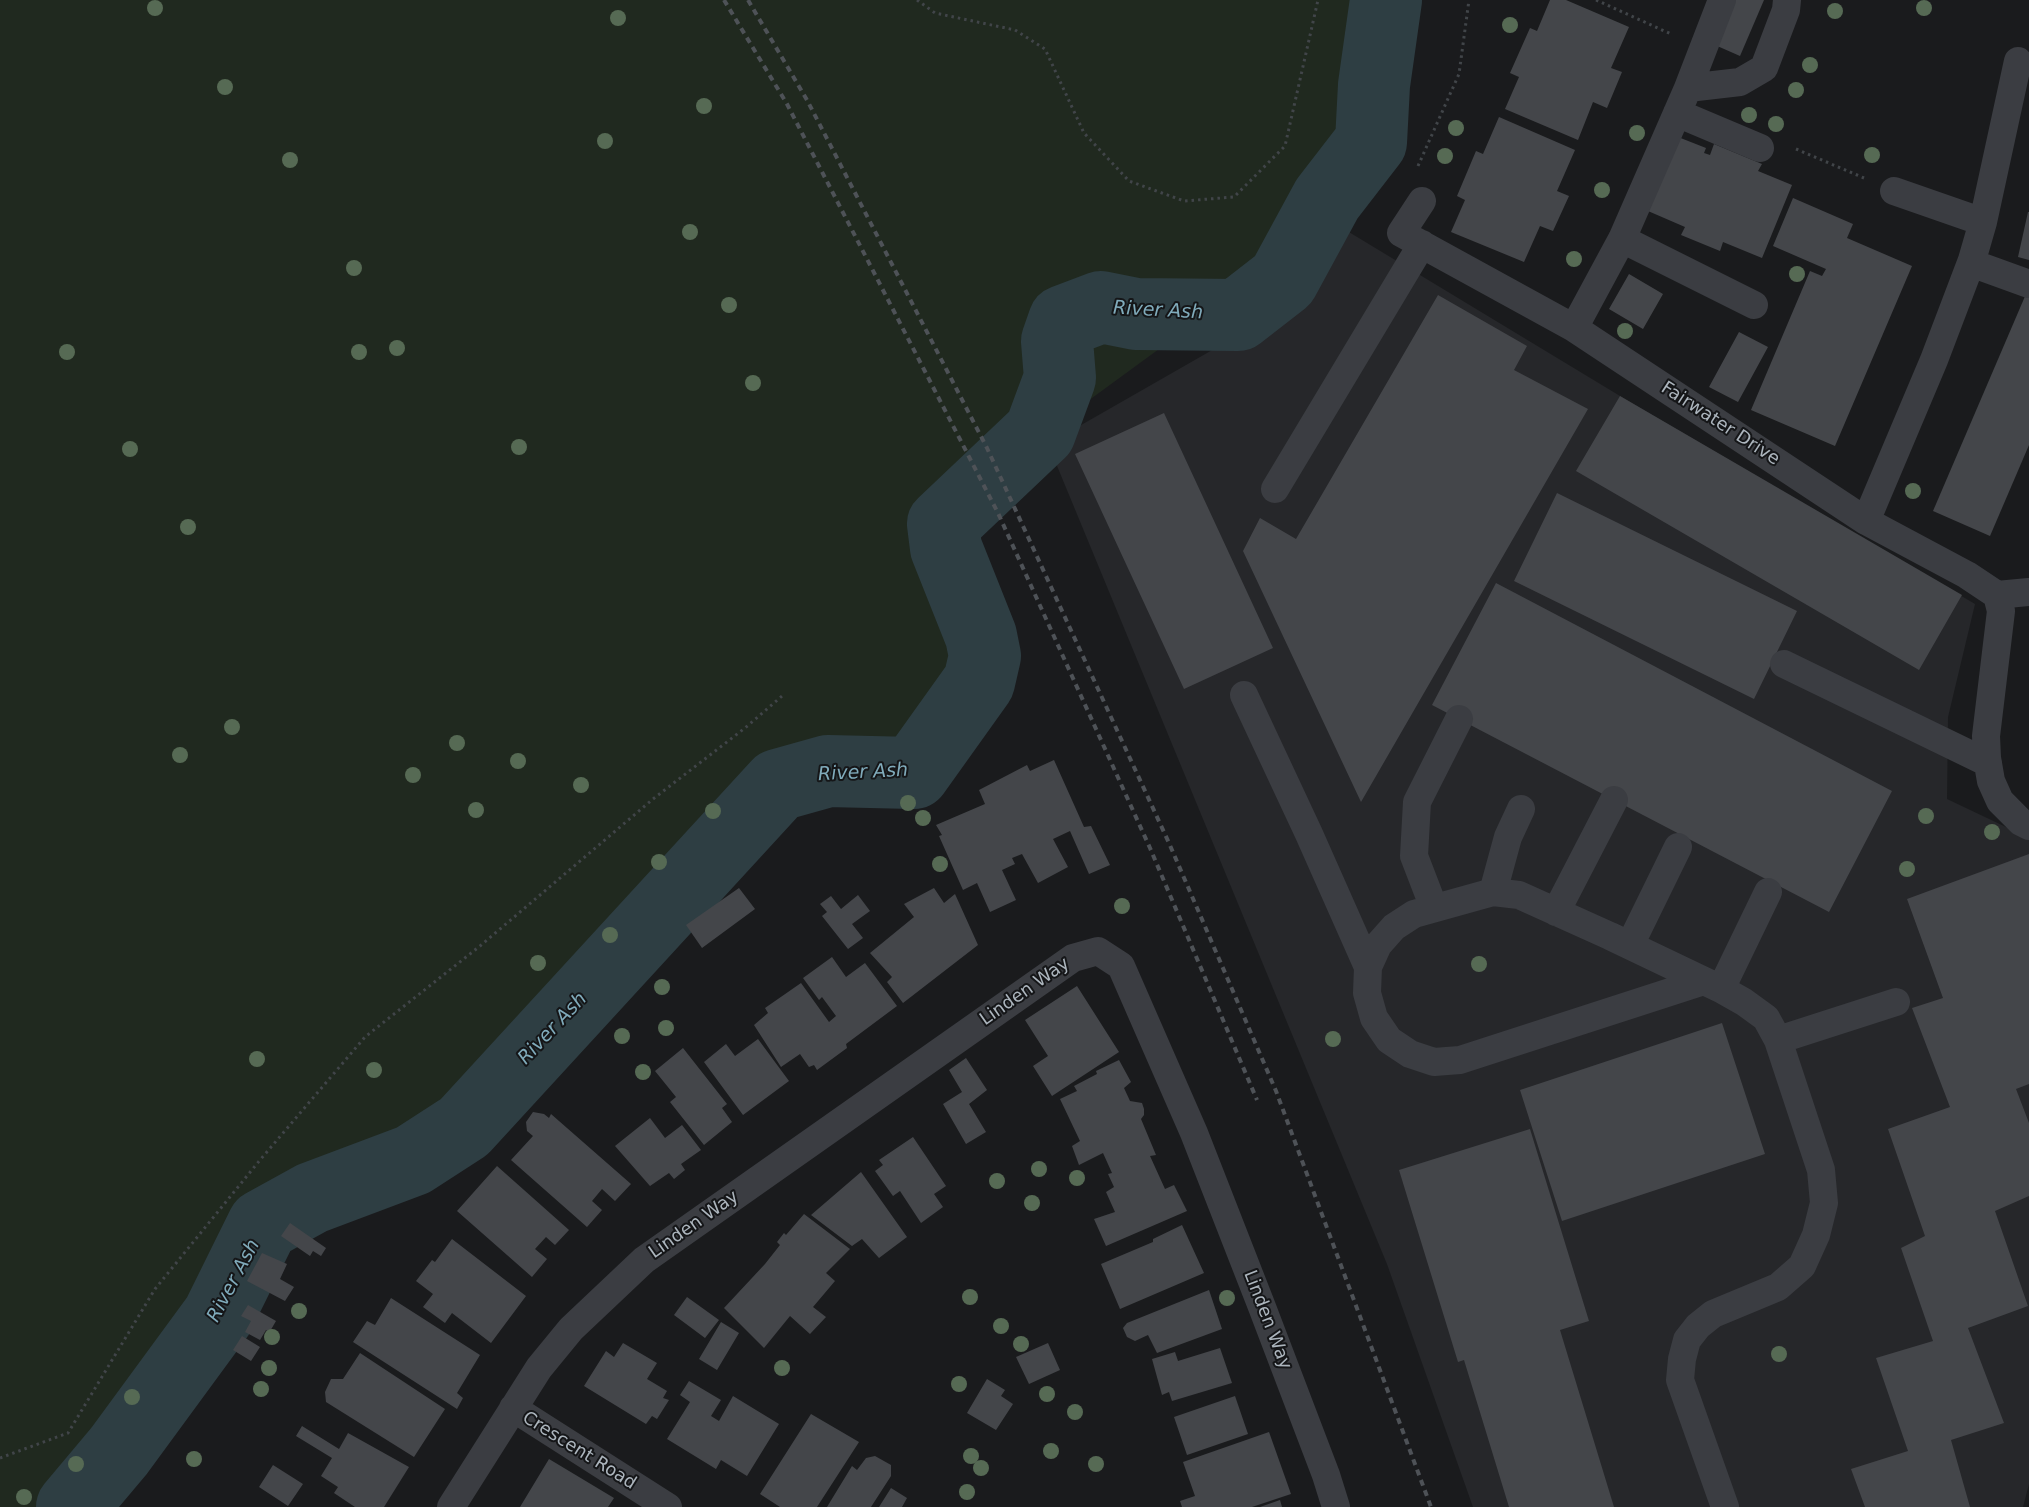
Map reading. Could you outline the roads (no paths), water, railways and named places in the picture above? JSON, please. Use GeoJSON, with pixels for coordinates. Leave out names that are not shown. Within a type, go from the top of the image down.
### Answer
{"type":"FeatureCollection","features":[{"type":"Feature","properties":{"kind":"street"},"geometry":{"type":"LineString","coordinates":[[1574,328],[1622,239],[1688,88],[1722,0]]}},
{"type":"Feature","properties":{"kind":"street"},"geometry":{"type":"LineString","coordinates":[[1688,88],[1740,82],[1764,68],[1786,10],[1787,0]]}},
{"type":"Feature","properties":{"kind":"street"},"geometry":{"type":"LineString","coordinates":[[1866,521],[1934,360],[1971,263],[1984,222],[2018,61]]}},
{"type":"Feature","properties":{"kind":"street"},"geometry":{"type":"LineString","coordinates":[[1677,113],[1760,148]]}},
{"type":"Feature","properties":{"kind":"street"},"geometry":{"type":"LineString","coordinates":[[1894,191],[1984,222]]}},
{"type":"Feature","properties":{"kind":"street","name":"Fairwater Drive"},"geometry":{"type":"LineString","coordinates":[[1422,200],[1400,233],[1574,328],[1866,521],[1967,575],[1997,595]]}},
{"type":"Feature","properties":{"kind":"street"},"geometry":{"type":"LineString","coordinates":[[1622,239],[1754,305]]}},
{"type":"Feature","properties":{"kind":"street"},"geometry":{"type":"LineString","coordinates":[[1275,489],[1422,244]]}},
{"type":"Feature","properties":{"kind":"street"},"geometry":{"type":"LineString","coordinates":[[1971,263],[2029,284]]}},
{"type":"Feature","properties":{"kind":"street"},"geometry":{"type":"LineString","coordinates":[[2029,592],[1997,595],[2001,611],[1986,736],[1991,781],[2000,801],[2021,822],[2029,826]]}},
{"type":"Feature","properties":{"kind":"street"},"geometry":{"type":"LineString","coordinates":[[1784,664],[1988,763]]}},
{"type":"Feature","properties":{"kind":"street"},"geometry":{"type":"LineString","coordinates":[[1244,695],[1368,967]]}},
{"type":"Feature","properties":{"kind":"street"},"geometry":{"type":"LineString","coordinates":[[1434,908],[1414,856],[1417,802],[1459,719]]}},
{"type":"Feature","properties":{"kind":"street"},"geometry":{"type":"LineString","coordinates":[[1556,912],[1614,800]]}},
{"type":"Feature","properties":{"kind":"street"},"geometry":{"type":"LineString","coordinates":[[1493,892],[1508,837],[1521,809]]}},
{"type":"Feature","properties":{"kind":"street"},"geometry":{"type":"LineString","coordinates":[[1630,945],[1678,847]]}},
{"type":"Feature","properties":{"kind":"street"},"geometry":{"type":"LineString","coordinates":[[1724,1507],[1680,1380],[1682,1359],[1687,1340],[1698,1326],[1713,1314],[1778,1287],[1802,1266],[1816,1236],[1824,1203],[1821,1170],[1778,1040],[1766,1018],[1744,1002],[1712,985],[1630,945],[1519,895],[1493,892],[1414,914],[1394,926],[1378,945],[1368,967],[1366,993],[1374,1018],[1388,1040],[1410,1054],[1434,1062],[1460,1060],[1712,985],[1768,892]]}},
{"type":"Feature","properties":{"kind":"street","name":"Linden Way"},"geometry":{"type":"LineString","coordinates":[[512,1408],[539,1368],[571,1329],[644,1260],[1073,958],[1098,952],[1121,966],[1190,1124],[1277,1344],[1336,1507]]}},
{"type":"Feature","properties":{"kind":"street"},"geometry":{"type":"LineString","coordinates":[[1778,1040],[1896,1002]]}},
{"type":"Feature","properties":{"kind":"street","name":"Crescent Road"},"geometry":{"type":"LineString","coordinates":[[451,1507],[512,1408],[668,1507]]}},
{"type":"Feature","properties":{"kind":"waterway","name":"River Ash"},"geometry":{"type":"LineString","coordinates":[[72,1507],[119,1451],[218,1316],[263,1225],[312,1198],[413,1160],[464,1127],[778,785],[828,771],[914,773],[979,682],[985,656],[981,636],[946,548],[943,524],[1040,432],[1060,378],[1057,341],[1064,321],[1101,307],[1136,314],[1238,315],[1283,280],[1327,199],[1371,142],[1374,85],[1386,0]]}},
{"type":"Feature","properties":{"kind":"railway"},"geometry":{"type":"LineString","coordinates":[[724,0],[787,104],[998,513],[1150,848],[1257,1100]]}},
{"type":"Feature","properties":{"kind":"railway"},"geometry":{"type":"LineString","coordinates":[[748,0],[807,100],[987,448],[1169,843],[1276,1091],[1431,1507]]}}]}
